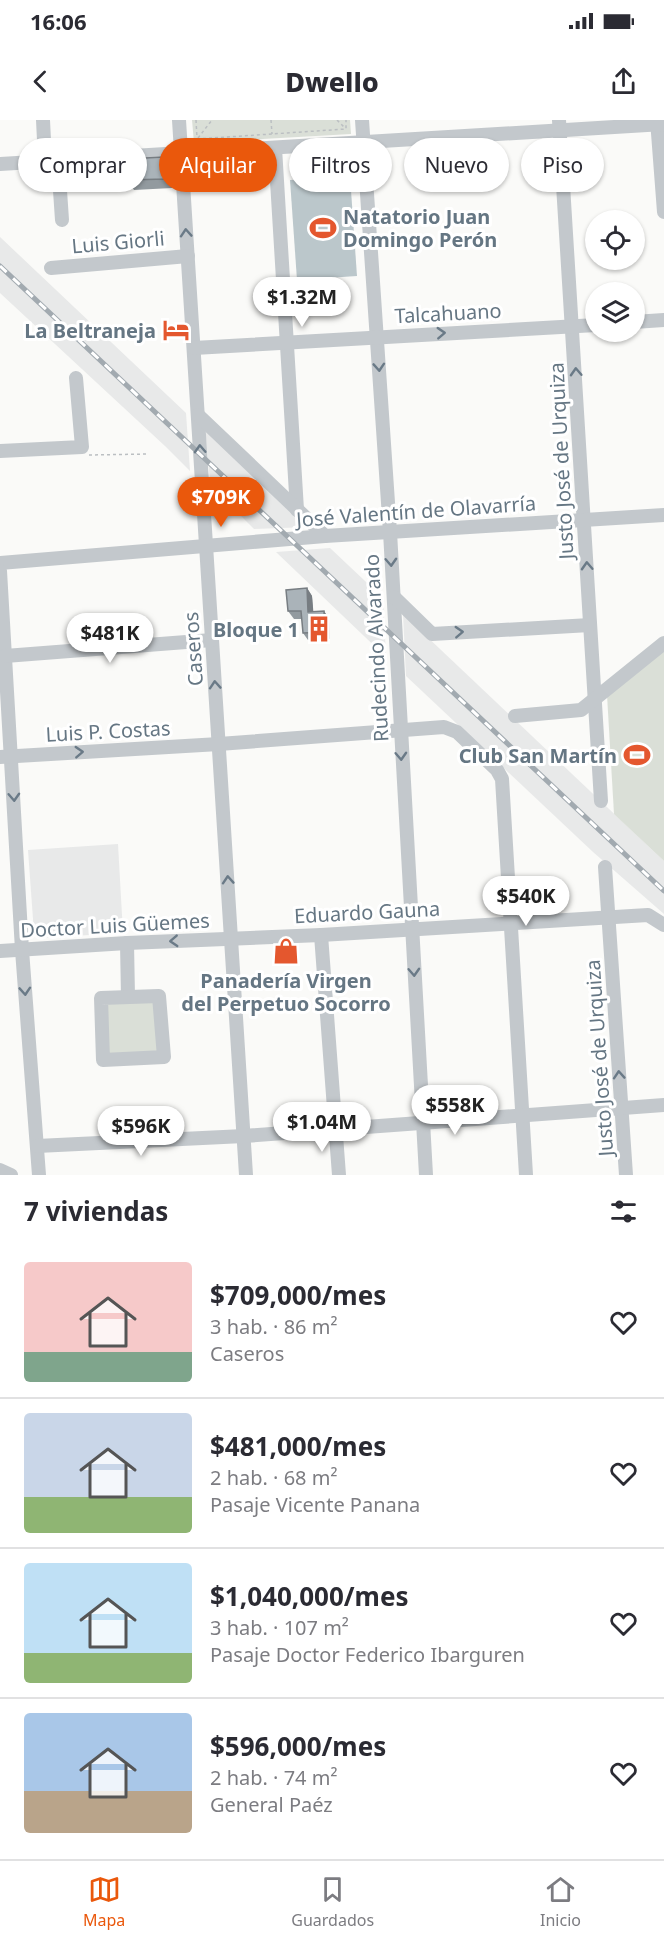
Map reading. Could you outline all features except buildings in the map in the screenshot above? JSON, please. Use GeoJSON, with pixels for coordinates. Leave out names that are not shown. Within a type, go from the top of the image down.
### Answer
{"type":"FeatureCollection","features":[{"type":"Feature","properties":{"kind":"street"},"geometry":{"type":"LineString","coordinates":[[43,120],[47,138]]}},
{"type":"Feature","properties":{"kind":"street","name":"Caseros"},"geometry":{"type":"LineString","coordinates":[[179,120],[180,138]]}},
{"type":"Feature","properties":{"kind":"street","name":"Rudecindo Alvarado"},"geometry":{"type":"LineString","coordinates":[[362,120],[364,138]]}},
{"type":"Feature","properties":{"kind":"street"},"geometry":{"type":"LineString","coordinates":[[392,140],[560,125],[660,123],[664,212]]}},
{"type":"Feature","properties":{"kind":"street","name":"Justo José de Urquiza"},"geometry":{"type":"LineString","coordinates":[[560,125],[601,801]]}},
{"type":"Feature","properties":{"kind":"street"},"geometry":{"type":"LineString","coordinates":[[0,164],[18,163]]}},
{"type":"Feature","properties":{"kind":"street"},"geometry":{"type":"LineString","coordinates":[[57,192],[62,220]]}},
{"type":"Feature","properties":{"kind":"street","name":"Caseros"},"geometry":{"type":"LineString","coordinates":[[184,192],[246,1175]]}},
{"type":"Feature","properties":{"kind":"street"},"geometry":{"type":"LineString","coordinates":[[277,192],[297,510]]}},
{"type":"Feature","properties":{"kind":"street","name":"Rudecindo Alvarado"},"geometry":{"type":"LineString","coordinates":[[367,192],[390,532],[426,1175]]}},
{"type":"Feature","properties":{"kind":"street","name":"Luis Giorli"},"geometry":{"type":"LineString","coordinates":[[51,268],[188,256]]}},
{"type":"Feature","properties":{"kind":"street"},"geometry":{"type":"LineString","coordinates":[[645,321],[664,320]]}},
{"type":"Feature","properties":{"kind":"street","name":"Talcahuano"},"geometry":{"type":"LineString","coordinates":[[194,348],[585,325]]}},
{"type":"Feature","properties":{"kind":"street"},"geometry":{"type":"LineString","coordinates":[[0,451],[82,447],[76,378]]}},
{"type":"Feature","properties":{"kind":"street"},"geometry":{"type":"LineString","coordinates":[[198,414],[326,536]]}},
{"type":"Feature","properties":{"kind":"street","name":"José Valentín de Olavarría"},"geometry":{"type":"LineString","coordinates":[[0,563],[326,536],[664,515]]}},
{"type":"Feature","properties":{"kind":"street"},"geometry":{"type":"LineString","coordinates":[[0,571],[5,656],[6,756],[39,1175]]}},
{"type":"Feature","properties":{"kind":"street"},"geometry":{"type":"LineString","coordinates":[[393,597],[432,634],[590,625]]}},
{"type":"Feature","properties":{"kind":"street"},"geometry":{"type":"LineString","coordinates":[[5,656],[212,640]]}},
{"type":"Feature","properties":{"kind":"street"},"geometry":{"type":"LineString","coordinates":[[515,716],[581,710],[664,643]]}},
{"type":"Feature","properties":{"kind":"street","name":"Luis P. Costas"},"geometry":{"type":"LineString","coordinates":[[6,756],[219,744],[444,727],[457,732],[497,770],[502,779],[510,923]]}},
{"type":"Feature","properties":{"kind":"street","name":"Justo José de Urquiza"},"geometry":{"type":"LineString","coordinates":[[605,867],[626,1175]]}},
{"type":"Feature","properties":{"kind":"street","name":"Eduardo Gauna"},"geometry":{"type":"LineString","coordinates":[[232,938],[411,930],[609,916],[648,915],[664,925]]}},
{"type":"Feature","properties":{"kind":"street"},"geometry":{"type":"LineString","coordinates":[[510,923],[526,1175]]}},
{"type":"Feature","properties":{"kind":"street"},"geometry":{"type":"LineString","coordinates":[[321,935],[339,1175]]}},
{"type":"Feature","properties":{"kind":"street","name":"Doctor Luis Güemes"},"geometry":{"type":"LineString","coordinates":[[0,951],[232,938]]}},
{"type":"Feature","properties":{"kind":"street"},"geometry":{"type":"LineString","coordinates":[[127,943],[128,997]]}},
{"type":"Feature","properties":{"kind":"street"},"geometry":{"type":"LineString","coordinates":[[159,996],[164,1058],[103,1060],[101,998],[128,997],[159,996]]}},
{"type":"Feature","properties":{"kind":"street"},"geometry":{"type":"LineString","coordinates":[[37,1146],[337,1130],[664,1105]]}},
{"type":"Feature","properties":{"kind":"path"},"geometry":{"type":"LineString","coordinates":[[196,120],[197,138]]}},
{"type":"Feature","properties":{"kind":"path"},"geometry":{"type":"LineString","coordinates":[[198,138],[212,120]]}},
{"type":"Feature","properties":{"kind":"path"},"geometry":{"type":"LineString","coordinates":[[271,120],[273,138]]}},
{"type":"Feature","properties":{"kind":"path"},"geometry":{"type":"LineString","coordinates":[[337,120],[351,134]]}},
{"type":"Feature","properties":{"kind":"path"},"geometry":{"type":"LineString","coordinates":[[345,120],[346,129]]}},
{"type":"Feature","properties":{"kind":"path"},"geometry":{"type":"LineString","coordinates":[[277,139],[346,129]]}},
{"type":"Feature","properties":{"kind":"path"},"geometry":{"type":"LineString","coordinates":[[82,447],[89,456],[148,454]]}},
{"type":"Feature","properties":{"kind":"shaded area"},"geometry":{"type":"Polygon","coordinates":[[[192,120],[350,120],[351,134],[277,138],[194,138],[192,120]]]}},
{"type":"Feature","properties":{"kind":"shaded area","name":"Natatorio Juan Domingo Perón"},"geometry":{"type":"Polygon","coordinates":[[[291,192],[351,192],[357,276],[297,280],[291,192]]]}},
{"type":"Feature","properties":{"kind":"shaded area"},"geometry":{"type":"Polygon","coordinates":[[[0,237],[186,413],[190,471],[0,293],[0,237]]]}},
{"type":"Feature","properties":{"kind":"shaded area"},"geometry":{"type":"Polygon","coordinates":[[[205,427],[309,527],[254,529],[216,491],[211,492],[205,427]]]}},
{"type":"Feature","properties":{"kind":"shaded area"},"geometry":{"type":"Polygon","coordinates":[[[330,548],[383,598],[386,657],[276,552],[330,548]]]}},
{"type":"Feature","properties":{"kind":"shaded area"},"geometry":{"type":"Polygon","coordinates":[[[403,614],[664,861],[664,914],[593,852],[406,676],[403,614]]]}},
{"type":"Feature","properties":{"kind":"shaded area","name":"Club San Martín"},"geometry":{"type":"Polygon","coordinates":[[[664,648],[664,861],[614,814],[607,695],[664,648]]]}},
{"type":"Feature","properties":{"kind":"shaded area"},"geometry":{"type":"Polygon","coordinates":[[[118,844],[123,933],[39,938],[34,933],[28,850],[118,844]]]}},
{"type":"Feature","properties":{"kind":"shaded area"},"geometry":{"type":"Polygon","coordinates":[[[154,1001],[158,1051],[109,1054],[105,1004],[154,1001]]]}},
{"type":"Feature","properties":{"kind":"railway"},"geometry":{"type":"LineString","coordinates":[[0,266],[664,891]]}},
{"type":"Feature","properties":{"kind":"place","name":"Natatorio Juan Domingo Perón"},"geometry":{"type":"Point","coordinates":[323,228]}},
{"type":"Feature","properties":{"kind":"place","name":"La Beltraneja"},"geometry":{"type":"Point","coordinates":[176,330]}},
{"type":"Feature","properties":{"kind":"place","name":"Bloque 1"},"geometry":{"type":"Point","coordinates":[319,629]}},
{"type":"Feature","properties":{"kind":"place","name":"Club San Martín"},"geometry":{"type":"Point","coordinates":[637,755]}},
{"type":"Feature","properties":{"kind":"place","name":"Panadería Virgen del Perpetuo Socorro"},"geometry":{"type":"Point","coordinates":[286,951]}}]}
